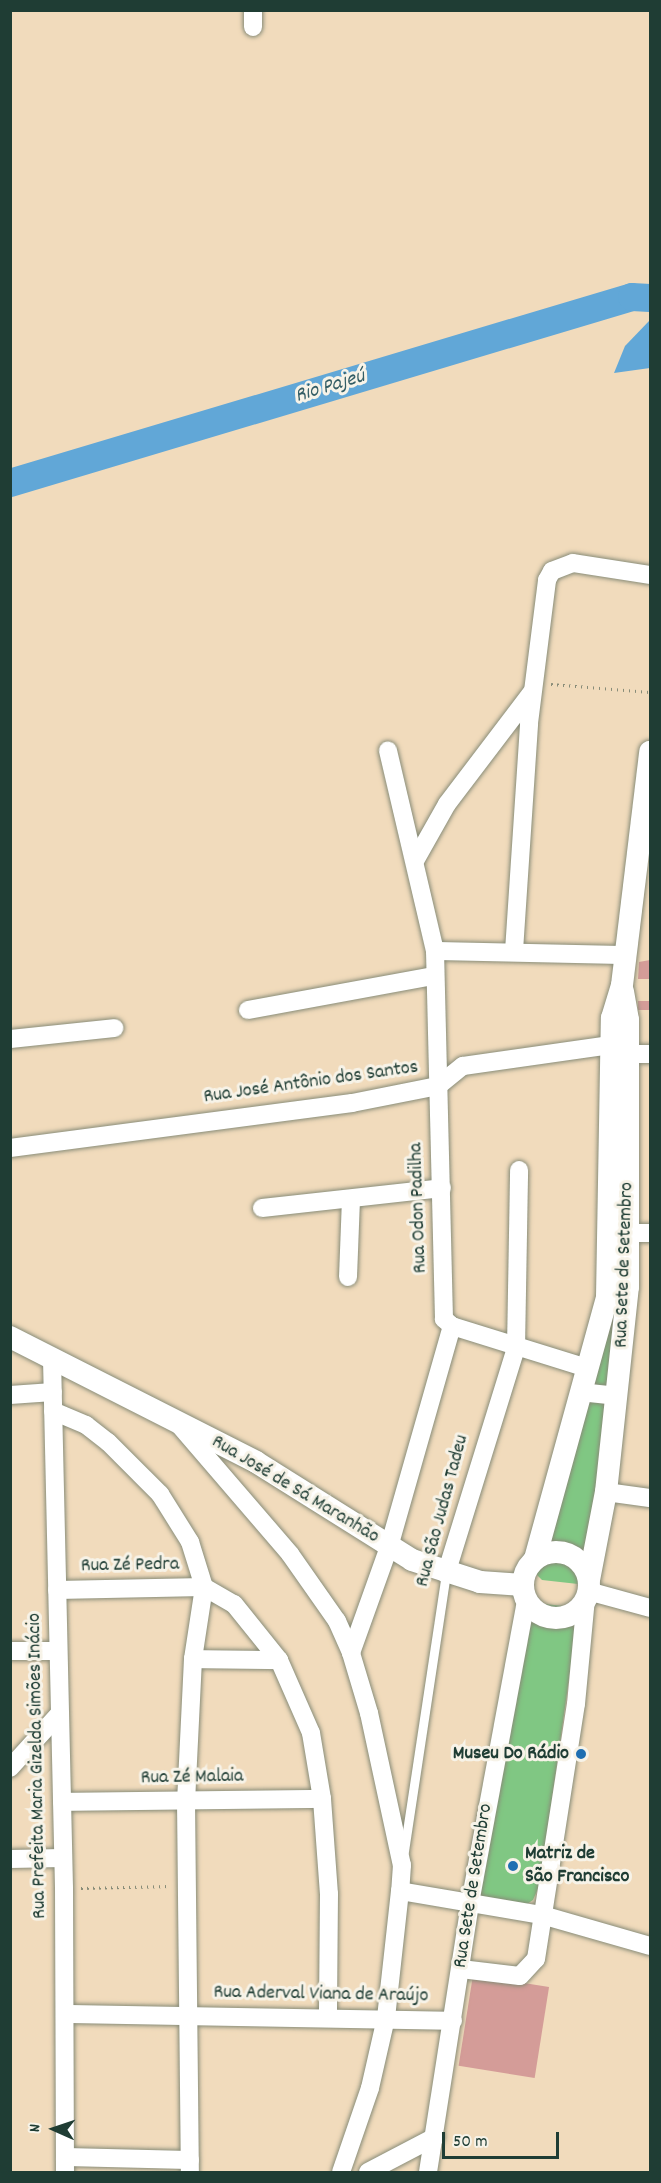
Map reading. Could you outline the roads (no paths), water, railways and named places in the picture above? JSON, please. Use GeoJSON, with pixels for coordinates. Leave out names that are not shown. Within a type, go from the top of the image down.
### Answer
{"type":"FeatureCollection","features":[{"type":"Feature","properties":{"kind":"street"},"geometry":{"type":"LineString","coordinates":[[514,951],[532,687],[544,597],[552,572],[573,563],[651,575]]}},
{"type":"Feature","properties":{"kind":"street"},"geometry":{"type":"LineString","coordinates":[[416,859],[447,804],[532,687]]}},
{"type":"Feature","properties":{"kind":"street","name":"Rua Odon Padilha"},"geometry":{"type":"LineString","coordinates":[[388,750],[416,859],[435,951],[444,1319],[452,1326]]}},
{"type":"Feature","properties":{"kind":"street","name":"Rua Sete de Setembro"},"geometry":{"type":"LineString","coordinates":[[588,1590],[606,1492],[618,1396],[619,1050],[628,1020],[622,985],[651,752]]}},
{"type":"Feature","properties":{"kind":"street"},"geometry":{"type":"LineString","coordinates":[[435,951],[624,955]]}},
{"type":"Feature","properties":{"kind":"street"},"geometry":{"type":"LineString","coordinates":[[248,1010],[434,976]]}},
{"type":"Feature","properties":{"kind":"street"},"geometry":{"type":"LineString","coordinates":[[10,1039],[114,1028]]}},
{"type":"Feature","properties":{"kind":"street","name":"Rua José Antônio dos Santos"},"geometry":{"type":"LineString","coordinates":[[10,1148],[352,1103],[438,1086],[463,1066],[619,1050],[651,1054]]}},
{"type":"Feature","properties":{"kind":"street","name":"Rua São Judas Tadeu"},"geometry":{"type":"LineString","coordinates":[[446,1574],[516,1348],[519,1170]]}},
{"type":"Feature","properties":{"kind":"street"},"geometry":{"type":"LineString","coordinates":[[262,1208],[442,1188]]}},
{"type":"Feature","properties":{"kind":"street"},"geometry":{"type":"LineString","coordinates":[[348,1277],[351,1199]]}},
{"type":"Feature","properties":{"kind":"street"},"geometry":{"type":"LineString","coordinates":[[618,1233],[651,1233]]}},
{"type":"Feature","properties":{"kind":"street","name":"Rua Sete de Setembro"},"geometry":{"type":"LineString","coordinates":[[535,1559],[587,1368],[618,1287]]}},
{"type":"Feature","properties":{"kind":"street"},"geometry":{"type":"LineString","coordinates":[[351,1653],[389,1547],[452,1326],[516,1348],[587,1368]]}},
{"type":"Feature","properties":{"kind":"street","name":"Rua José de Sá Maranhão"},"geometry":{"type":"LineString","coordinates":[[10,1337],[256,1462],[389,1547],[446,1574],[525,1593]]}},
{"type":"Feature","properties":{"kind":"street","name":"Rua Prefeita Maria Gizelda Simões Inácio"},"geometry":{"type":"LineString","coordinates":[[52,1359],[64,1888],[65,2165]]}},
{"type":"Feature","properties":{"kind":"street"},"geometry":{"type":"LineString","coordinates":[[10,1395],[52,1392]]}},
{"type":"Feature","properties":{"kind":"street"},"geometry":{"type":"LineString","coordinates":[[580,1392],[618,1396]]}},
{"type":"Feature","properties":{"kind":"street"},"geometry":{"type":"LineString","coordinates":[[53,1411],[86,1425],[108,1442],[160,1494],[190,1542],[204,1587],[193,1659],[186,1801],[190,2166],[65,2165]]}},
{"type":"Feature","properties":{"kind":"street"},"geometry":{"type":"LineString","coordinates":[[177,1422],[290,1554],[337,1621],[351,1653],[369,1713],[402,1865],[386,2018],[370,2088],[341,2172]]}},
{"type":"Feature","properties":{"kind":"street"},"geometry":{"type":"LineString","coordinates":[[606,1492],[651,1498]]}},
{"type":"Feature","properties":{"kind":"street"},"geometry":{"type":"LineString","coordinates":[[461,1969],[509,1977],[527,1973],[536,1959],[576,1704],[588,1590],[576,1558],[563,1552],[548,1552],[535,1559],[526,1571],[525,1593],[536,1611],[549,1618],[564,1618],[577,1611],[588,1590]]}},
{"type":"Feature","properties":{"kind":"street"},"geometry":{"type":"LineString","coordinates":[[204,1587],[234,1604],[279,1660],[311,1734],[322,1799],[329,1894],[328,2017]]}},
{"type":"Feature","properties":{"kind":"street","name":"Rua Zé Pedra"},"geometry":{"type":"LineString","coordinates":[[57,1590],[204,1587]]}},
{"type":"Feature","properties":{"kind":"street"},"geometry":{"type":"LineString","coordinates":[[588,1590],[651,1608]]}},
{"type":"Feature","properties":{"kind":"street","name":"Rua Sete de Setembro"},"geometry":{"type":"LineString","coordinates":[[428,2172],[470,1903],[525,1593]]}},
{"type":"Feature","properties":{"kind":"street"},"geometry":{"type":"LineString","coordinates":[[10,1651],[58,1651]]}},
{"type":"Feature","properties":{"kind":"street"},"geometry":{"type":"LineString","coordinates":[[193,1659],[279,1660]]}},
{"type":"Feature","properties":{"kind":"street"},"geometry":{"type":"LineString","coordinates":[[10,1768],[59,1714]]}},
{"type":"Feature","properties":{"kind":"street","name":"Rua Zé Malaia"},"geometry":{"type":"LineString","coordinates":[[62,1802],[322,1799]]}},
{"type":"Feature","properties":{"kind":"street"},"geometry":{"type":"LineString","coordinates":[[10,1859],[63,1858]]}},
{"type":"Feature","properties":{"kind":"street"},"geometry":{"type":"LineString","coordinates":[[400,1891],[542,1915],[651,1946]]}},
{"type":"Feature","properties":{"kind":"street","name":"Rua Aderval Viana de Araújo"},"geometry":{"type":"LineString","coordinates":[[65,2014],[188,2014],[453,2021]]}},
{"type":"Feature","properties":{"kind":"street"},"geometry":{"type":"LineString","coordinates":[[368,2172],[435,2137]]}},
{"type":"Feature","properties":{"kind":"lane","name":"Rua São Judas Tadeu"},"geometry":{"type":"LineString","coordinates":[[402,1865],[446,1574]]}},
{"type":"Feature","properties":{"kind":"water"},"geometry":{"type":"Polygon","coordinates":[[[650,320],[650,368],[614,373],[625,346],[650,320]]]}},
{"type":"Feature","properties":{"kind":"waterway","name":"Rio Pajeú"},"geometry":{"type":"LineString","coordinates":[[10,483],[632,297],[650,298]]}},
{"type":"Feature","properties":{"kind":"place","name":"Museu Do Rádio"},"geometry":{"type":"Point","coordinates":[581,1754]}},
{"type":"Feature","properties":{"kind":"place","name":"Matriz de São Francisco"},"geometry":{"type":"Point","coordinates":[513,1866]}}]}
